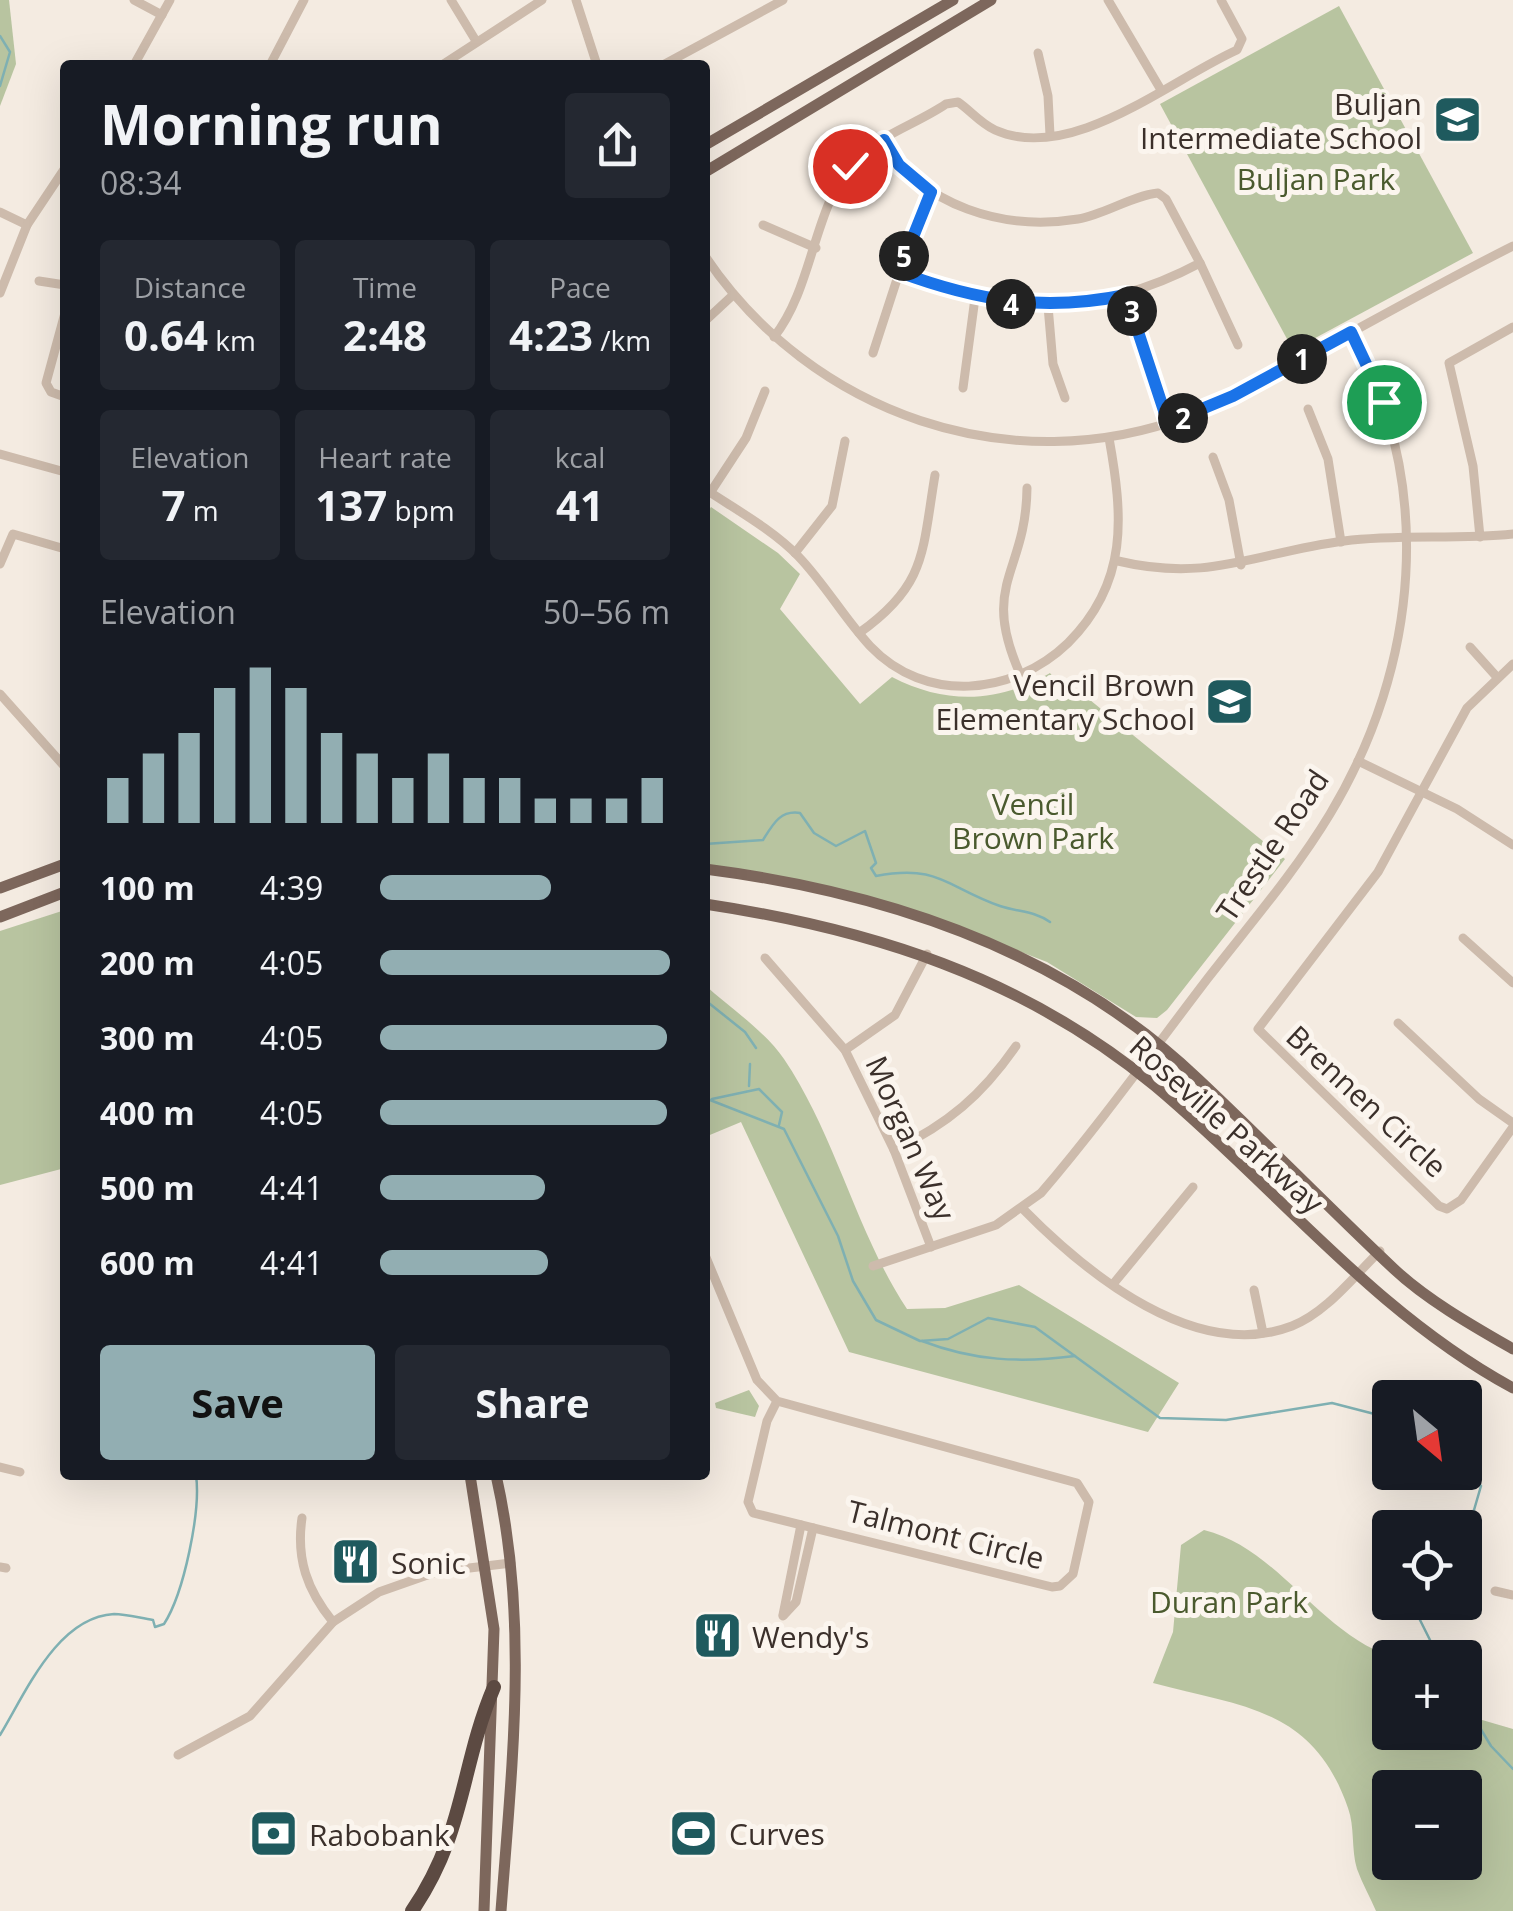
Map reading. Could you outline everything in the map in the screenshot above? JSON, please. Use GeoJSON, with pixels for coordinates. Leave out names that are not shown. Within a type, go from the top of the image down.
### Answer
{"type":"FeatureCollection","features":[{"type":"Feature","properties":{"kind":"highway"},"geometry":{"type":"LineString","coordinates":[[412,1911],[452,1839],[482,1716],[494,1687]]}},
{"type":"Feature","properties":{"kind":"main road"},"geometry":{"type":"LineString","coordinates":[[710,141],[952,0]]}},
{"type":"Feature","properties":{"kind":"main road"},"geometry":{"type":"LineString","coordinates":[[710,169],[991,0]]}},
{"type":"Feature","properties":{"kind":"main road"},"geometry":{"type":"LineString","coordinates":[[710,178],[725,160]]}},
{"type":"Feature","properties":{"kind":"main road"},"geometry":{"type":"LineString","coordinates":[[0,888],[60,866]]}},
{"type":"Feature","properties":{"kind":"main road","name":"Roseville Parkway"},"geometry":{"type":"LineString","coordinates":[[710,870],[846,894],[967,933],[1035,964],[1157,1044],[1380,1251],[1393,1268],[1513,1349]]}},
{"type":"Feature","properties":{"kind":"main road"},"geometry":{"type":"LineString","coordinates":[[0,916],[60,894]]}},
{"type":"Feature","properties":{"kind":"main road","name":"Roseville Parkway"},"geometry":{"type":"LineString","coordinates":[[710,905],[824,924],[926,954],[1033,1003],[1136,1072],[1419,1329],[1513,1388]]}},
{"type":"Feature","properties":{"kind":"main road"},"geometry":{"type":"LineString","coordinates":[[471,1480],[487,1566],[494,1687],[484,1911]]}},
{"type":"Feature","properties":{"kind":"main road"},"geometry":{"type":"LineString","coordinates":[[497,1480],[511,1563],[518,1687],[501,1911]]}},
{"type":"Feature","properties":{"kind":"street"},"geometry":{"type":"LineString","coordinates":[[134,0],[162,15]]}},
{"type":"Feature","properties":{"kind":"street"},"geometry":{"type":"LineString","coordinates":[[137,60],[170,0]]}},
{"type":"Feature","properties":{"kind":"street"},"geometry":{"type":"LineString","coordinates":[[273,60],[304,0]]}},
{"type":"Feature","properties":{"kind":"street"},"geometry":{"type":"LineString","coordinates":[[451,0],[476,40]]}},
{"type":"Feature","properties":{"kind":"street"},"geometry":{"type":"LineString","coordinates":[[449,60],[542,0]]}},
{"type":"Feature","properties":{"kind":"street"},"geometry":{"type":"LineString","coordinates":[[576,0],[595,60]]}},
{"type":"Feature","properties":{"kind":"street"},"geometry":{"type":"LineString","coordinates":[[672,60],[784,0]]}},
{"type":"Feature","properties":{"kind":"street"},"geometry":{"type":"LineString","coordinates":[[1108,0],[1162,90]]}},
{"type":"Feature","properties":{"kind":"street"},"geometry":{"type":"LineString","coordinates":[[774,337],[791,314],[841,179],[860,156],[946,104],[958,102],[977,120],[1005,134],[1050,135],[1086,128],[1236,50],[1242,39],[1221,0]]}},
{"type":"Feature","properties":{"kind":"street"},"geometry":{"type":"LineString","coordinates":[[1038,53],[1048,96],[1050,135]]}},
{"type":"Feature","properties":{"kind":"street"},"geometry":{"type":"LineString","coordinates":[[884,140],[899,165],[931,192],[986,214],[1040,221],[1111,211],[1158,193],[1200,264],[1238,345]]}},
{"type":"Feature","properties":{"kind":"street"},"geometry":{"type":"LineString","coordinates":[[0,293],[27,226],[60,176]]}},
{"type":"Feature","properties":{"kind":"street"},"geometry":{"type":"LineString","coordinates":[[873,354],[899,272],[931,192]]}},
{"type":"Feature","properties":{"kind":"street"},"geometry":{"type":"LineString","coordinates":[[0,212],[27,226]]}},
{"type":"Feature","properties":{"kind":"street"},"geometry":{"type":"LineString","coordinates":[[763,225],[816,248]]}},
{"type":"Feature","properties":{"kind":"street"},"geometry":{"type":"LineString","coordinates":[[710,263],[732,294],[774,337],[833,382],[926,424],[1025,442],[1109,438],[1168,423],[1233,396],[1513,246]]}},
{"type":"Feature","properties":{"kind":"street"},"geometry":{"type":"LineString","coordinates":[[899,272],[976,298],[1048,306],[1126,295],[1200,264]]}},
{"type":"Feature","properties":{"kind":"street"},"geometry":{"type":"LineString","coordinates":[[39,281],[60,284]]}},
{"type":"Feature","properties":{"kind":"street"},"geometry":{"type":"LineString","coordinates":[[710,316],[732,294]]}},
{"type":"Feature","properties":{"kind":"street"},"geometry":{"type":"LineString","coordinates":[[1126,295],[1168,423]]}},
{"type":"Feature","properties":{"kind":"street"},"geometry":{"type":"LineString","coordinates":[[962,388],[976,298]]}},
{"type":"Feature","properties":{"kind":"street"},"geometry":{"type":"LineString","coordinates":[[1048,306],[1053,364],[1064,398]]}},
{"type":"Feature","properties":{"kind":"street"},"geometry":{"type":"LineString","coordinates":[[1480,537],[1473,466],[1449,363],[1513,327]]}},
{"type":"Feature","properties":{"kind":"street"},"geometry":{"type":"LineString","coordinates":[[60,331],[46,383],[50,392],[60,396]]}},
{"type":"Feature","properties":{"kind":"street","name":"Trestle Road"},"geometry":{"type":"LineString","coordinates":[[873,1266],[965,1238],[1023,1209],[1056,1176],[1304,854],[1358,762],[1392,664],[1404,599],[1409,539],[1396,439],[1377,384],[1351,332]]}},
{"type":"Feature","properties":{"kind":"street"},"geometry":{"type":"LineString","coordinates":[[710,488],[746,438],[765,391]]}},
{"type":"Feature","properties":{"kind":"street"},"geometry":{"type":"LineString","coordinates":[[1308,408],[1328,459],[1341,542]]}},
{"type":"Feature","properties":{"kind":"street"},"geometry":{"type":"LineString","coordinates":[[710,492],[795,553],[859,633],[890,664],[925,680],[981,686],[1021,676],[1057,653],[1090,619],[1118,561],[1122,520],[1109,438]]}},
{"type":"Feature","properties":{"kind":"street"},"geometry":{"type":"LineString","coordinates":[[795,553],[832,506],[845,442]]}},
{"type":"Feature","properties":{"kind":"street"},"geometry":{"type":"LineString","coordinates":[[0,454],[60,471]]}},
{"type":"Feature","properties":{"kind":"street"},"geometry":{"type":"LineString","coordinates":[[1213,457],[1229,500],[1240,565]]}},
{"type":"Feature","properties":{"kind":"street"},"geometry":{"type":"LineString","coordinates":[[859,633],[888,612],[911,586],[923,550],[935,476]]}},
{"type":"Feature","properties":{"kind":"street"},"geometry":{"type":"LineString","coordinates":[[1021,676],[1005,637],[1000,605],[1023,536],[1027,488]]}},
{"type":"Feature","properties":{"kind":"street"},"geometry":{"type":"LineString","coordinates":[[0,564],[13,534],[60,548]]}},
{"type":"Feature","properties":{"kind":"street"},"geometry":{"type":"LineString","coordinates":[[1118,561],[1172,570],[1240,565],[1341,542],[1513,534]]}},
{"type":"Feature","properties":{"kind":"street"},"geometry":{"type":"LineString","coordinates":[[1470,647],[1496,676]]}},
{"type":"Feature","properties":{"kind":"street"},"geometry":{"type":"LineString","coordinates":[[1421,791],[1466,708],[1513,664]]}},
{"type":"Feature","properties":{"kind":"street"},"geometry":{"type":"LineString","coordinates":[[0,694],[60,761]]}},
{"type":"Feature","properties":{"kind":"street"},"geometry":{"type":"LineString","coordinates":[[1358,762],[1421,791],[1513,846]]}},
{"type":"Feature","properties":{"kind":"street","name":"Brennen Circle"},"geometry":{"type":"LineString","coordinates":[[1421,791],[1371,882],[1258,1029],[1440,1206],[1448,1208],[1461,1200],[1513,1125]]}},
{"type":"Feature","properties":{"kind":"street"},"geometry":{"type":"LineString","coordinates":[[1463,938],[1513,983]]}},
{"type":"Feature","properties":{"kind":"street"},"geometry":{"type":"LineString","coordinates":[[844,1050],[895,1016],[926,954]]}},
{"type":"Feature","properties":{"kind":"street","name":"Morgan Way"},"geometry":{"type":"LineString","coordinates":[[765,958],[819,1015],[844,1050],[894,1150],[931,1248]]}},
{"type":"Feature","properties":{"kind":"street"},"geometry":{"type":"LineString","coordinates":[[1398,1023],[1478,1099],[1513,1125]]}},
{"type":"Feature","properties":{"kind":"street"},"geometry":{"type":"LineString","coordinates":[[894,1150],[968,1107],[1016,1046]]}},
{"type":"Feature","properties":{"kind":"street"},"geometry":{"type":"LineString","coordinates":[[1114,1283],[1194,1187]]}},
{"type":"Feature","properties":{"kind":"street"},"geometry":{"type":"LineString","coordinates":[[1023,1209],[1061,1245],[1175,1322],[1222,1336],[1262,1333],[1313,1314],[1380,1251]]}},
{"type":"Feature","properties":{"kind":"street"},"geometry":{"type":"LineString","coordinates":[[710,1266],[757,1380],[777,1402]]}},
{"type":"Feature","properties":{"kind":"street"},"geometry":{"type":"LineString","coordinates":[[1254,1290],[1262,1333]]}},
{"type":"Feature","properties":{"kind":"street","name":"Talmont Circle"},"geometry":{"type":"LineString","coordinates":[[777,1402],[1067,1478],[1084,1490],[1088,1502],[1073,1574],[1060,1586],[760,1516],[750,1508],[767,1421],[777,1402]]}},
{"type":"Feature","properties":{"kind":"street"},"geometry":{"type":"LineString","coordinates":[[0,1467],[20,1472]]}},
{"type":"Feature","properties":{"kind":"street"},"geometry":{"type":"LineString","coordinates":[[302,1518],[302,1567],[312,1593],[333,1622]]}},
{"type":"Feature","properties":{"kind":"street"},"geometry":{"type":"LineString","coordinates":[[801,1525],[783,1616],[796,1602],[813,1528]]}},
{"type":"Feature","properties":{"kind":"street"},"geometry":{"type":"LineString","coordinates":[[178,1755],[250,1716],[333,1622],[405,1580],[511,1563]]}},
{"type":"Feature","properties":{"kind":"street"},"geometry":{"type":"LineString","coordinates":[[1495,1591],[1513,1595]]}},
{"type":"Feature","properties":{"kind":"green space"},"geometry":{"type":"Polygon","coordinates":[[[0,0],[9,0],[16,64],[0,106],[0,0]]]}},
{"type":"Feature","properties":{"kind":"green space","name":"Buljan Park"},"geometry":{"type":"Polygon","coordinates":[[[1339,6],[1473,253],[1293,350],[1160,104],[1339,6]]]}},
{"type":"Feature","properties":{"kind":"green space","name":"Vencil Brown Park"},"geometry":{"type":"Polygon","coordinates":[[[710,508],[778,553],[800,574],[780,609],[860,704],[892,677],[932,692],[972,697],[1011,690],[1050,673],[1069,698],[1079,691],[1285,859],[1167,1010],[1157,1018],[1136,1017],[1047,962],[919,912],[710,867],[710,508]]]}},
{"type":"Feature","properties":{"kind":"green space"},"geometry":{"type":"Polygon","coordinates":[[[60,912],[60,1169],[0,1185],[0,931],[60,912]]]}},
{"type":"Feature","properties":{"kind":"green space"},"geometry":{"type":"Polygon","coordinates":[[[710,989],[757,1029],[784,1059],[818,1120],[874,1248],[907,1309],[945,1308],[1019,1285],[1179,1383],[1148,1432],[849,1352],[741,1122],[710,1135],[710,989]]]}},
{"type":"Feature","properties":{"kind":"green space"},"geometry":{"type":"Polygon","coordinates":[[[749,1390],[759,1406],[755,1417],[716,1408],[715,1403],[749,1390]]]}},
{"type":"Feature","properties":{"kind":"green space","name":"Duran Park"},"geometry":{"type":"Polygon","coordinates":[[[1204,1530],[1254,1554],[1342,1629],[1372,1648],[1372,1750],[1482,1750],[1482,1720],[1513,1729],[1513,1911],[1376,1911],[1357,1869],[1348,1808],[1333,1775],[1315,1749],[1294,1730],[1245,1706],[1153,1683],[1173,1632],[1181,1545],[1204,1530]]]}},
{"type":"Feature","properties":{"kind":"waterway"},"geometry":{"type":"LineString","coordinates":[[0,36],[10,52],[0,86]]}},
{"type":"Feature","properties":{"kind":"waterway"},"geometry":{"type":"LineString","coordinates":[[710,844],[763,840],[782,816],[800,813],[814,833],[836,846],[865,831],[876,863],[871,868],[876,876],[929,875],[1000,906],[1050,922]]}},
{"type":"Feature","properties":{"kind":"waterway"},"geometry":{"type":"LineString","coordinates":[[710,1004],[745,1032],[756,1048]]}},
{"type":"Feature","properties":{"kind":"waterway"},"geometry":{"type":"LineString","coordinates":[[749,1086],[750,1064]]}},
{"type":"Feature","properties":{"kind":"waterway"},"geometry":{"type":"LineString","coordinates":[[712,1099],[759,1089],[782,1112],[779,1125]]}},
{"type":"Feature","properties":{"kind":"waterway"},"geometry":{"type":"LineString","coordinates":[[710,1100],[784,1129],[838,1236],[853,1281],[876,1320],[920,1341],[948,1339],[988,1318],[1035,1327],[1160,1418],[1226,1420],[1332,1403],[1372,1413]]}},
{"type":"Feature","properties":{"kind":"waterway"},"geometry":{"type":"LineString","coordinates":[[922,1341],[997,1359],[1075,1356]]}},
{"type":"Feature","properties":{"kind":"waterway"},"geometry":{"type":"LineString","coordinates":[[0,1735],[45,1660],[76,1628],[94,1618],[114,1614],[153,1620],[155,1627],[164,1624],[178,1593],[189,1551],[196,1480]]}},
{"type":"Feature","properties":{"kind":"waterway"},"geometry":{"type":"LineString","coordinates":[[1474,1510],[1480,1490]]}},
{"type":"Feature","properties":{"kind":"waterway"},"geometry":{"type":"LineString","coordinates":[[1420,1620],[1430,1640]]}},
{"type":"Feature","properties":{"kind":"waterway"},"geometry":{"type":"LineString","coordinates":[[1482,1731],[1513,1769]]}},
{"type":"Feature","properties":{"kind":"place","name":"Buljan Intermediate School"},"geometry":{"type":"Point","coordinates":[1457,120]}},
{"type":"Feature","properties":{"kind":"place","name":"Vencil Brown Elementary School"},"geometry":{"type":"Point","coordinates":[1230,701]}},
{"type":"Feature","properties":{"kind":"place","name":"Sonic"},"geometry":{"type":"Point","coordinates":[356,1562]}},
{"type":"Feature","properties":{"kind":"place","name":"Wendy's"},"geometry":{"type":"Point","coordinates":[717,1636]}},
{"type":"Feature","properties":{"kind":"place","name":"Curves"},"geometry":{"type":"Point","coordinates":[694,1833]}},
{"type":"Feature","properties":{"kind":"place","name":"Rabobank"},"geometry":{"type":"Point","coordinates":[274,1834]}},
{"type":"Feature","properties":{"kind":"route"},"geometry":{"type":"LineString","coordinates":[[850,166],[884,140],[899,165],[931,192],[899,272],[961,294],[1013,304],[1064,305],[1126,295],[1168,423],[1233,396],[1351,332],[1384,402]]}}]}
